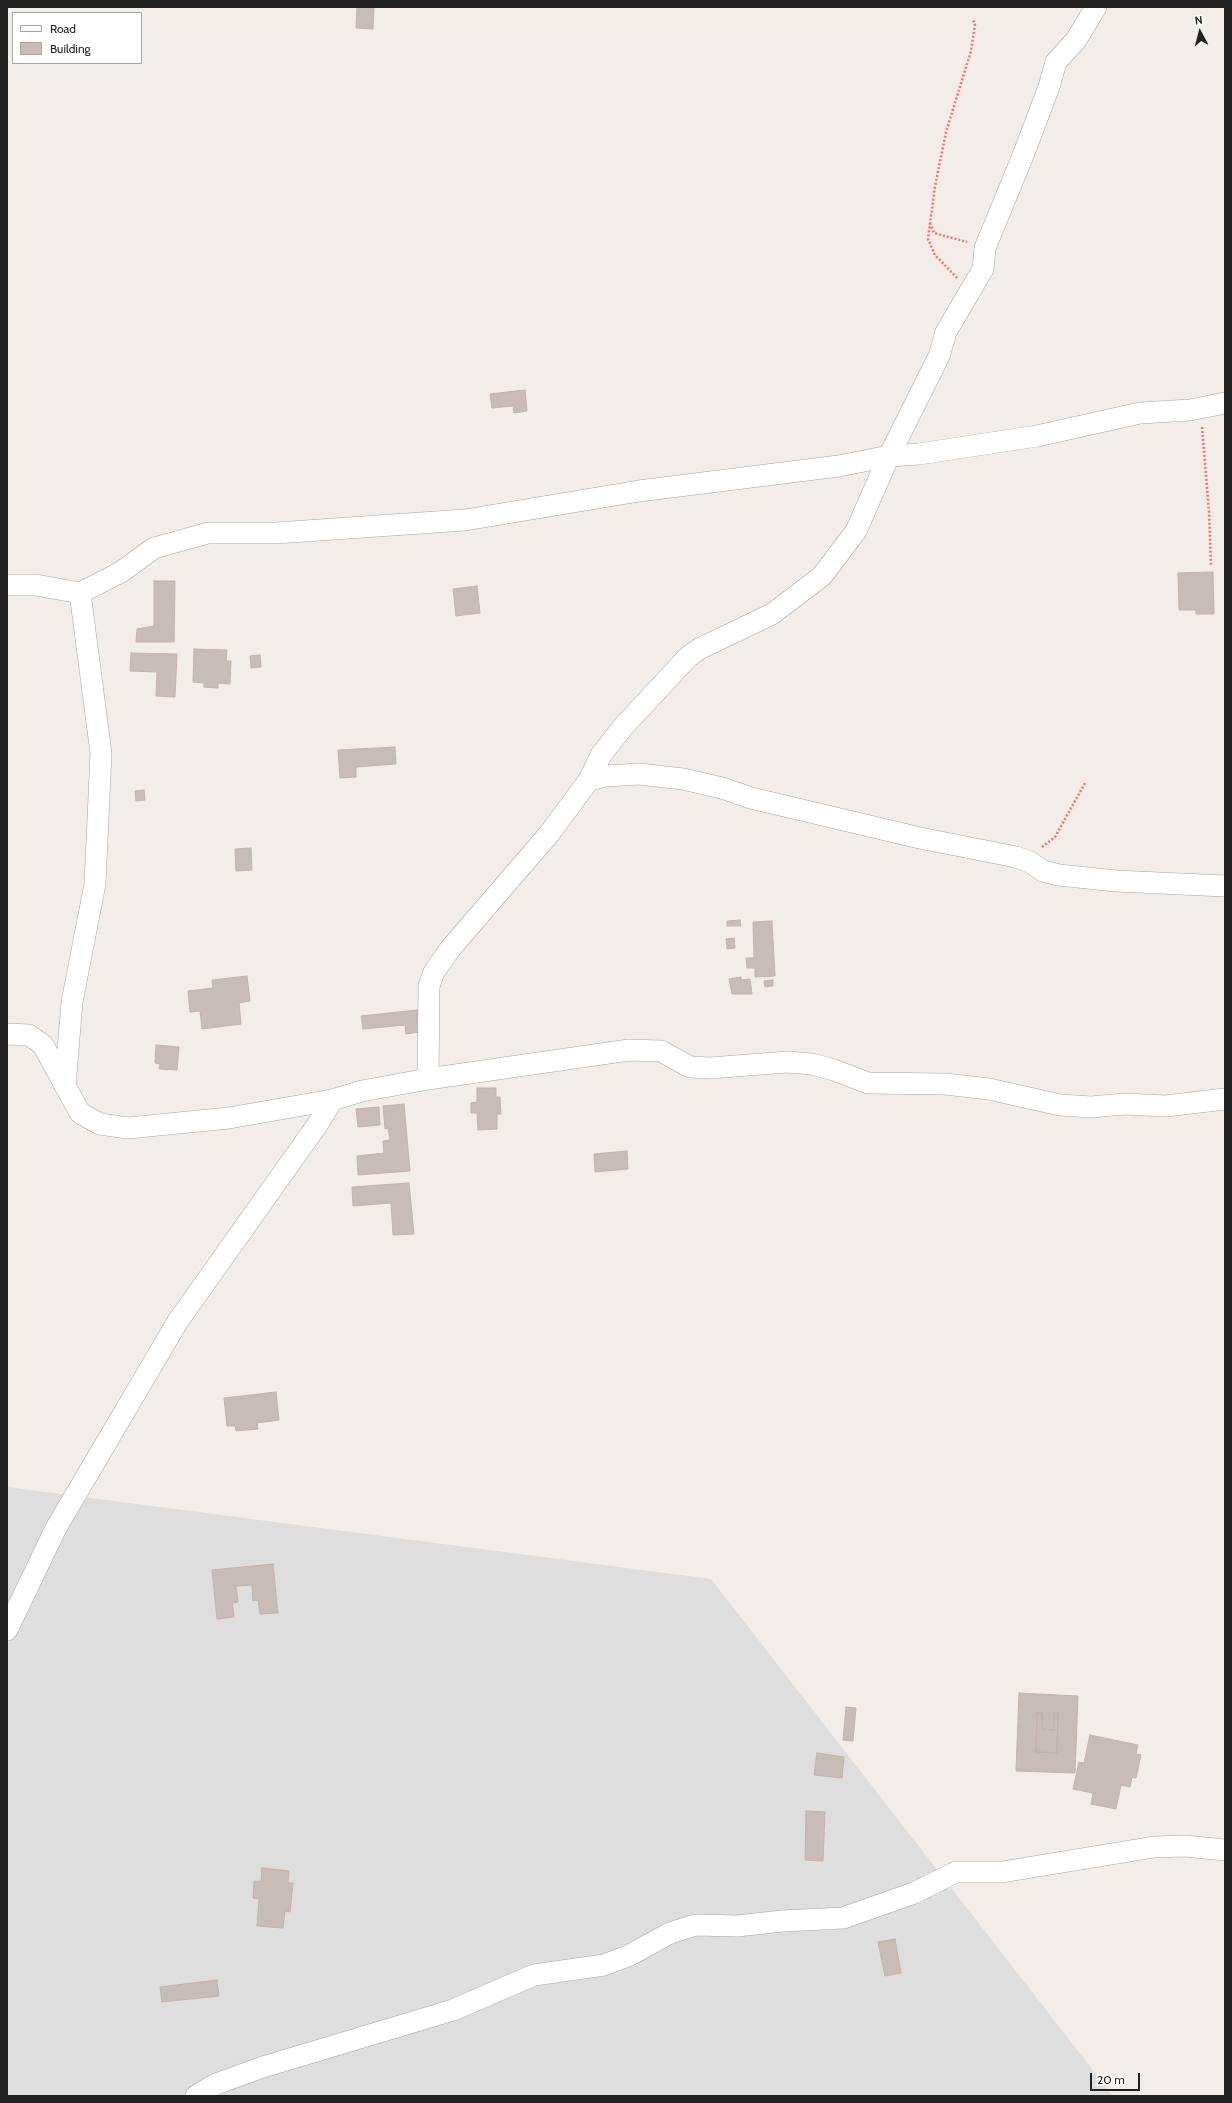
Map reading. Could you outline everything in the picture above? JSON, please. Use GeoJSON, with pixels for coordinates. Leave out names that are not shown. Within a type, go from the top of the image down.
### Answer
{"type":"FeatureCollection","features":[{"type":"Feature","properties":{"kind":"street"},"geometry":{"type":"LineString","coordinates":[[428,1078],[430,986],[434,972],[450,949],[549,834],[589,780],[601,755],[623,727],[688,657],[699,649],[772,614],[822,576],[856,531],[889,456],[939,356],[946,332],[983,268],[985,248],[1050,87],[1056,62],[1076,40],[1096,7]]}},
{"type":"Feature","properties":{"kind":"street"},"geometry":{"type":"LineString","coordinates":[[7,585],[36,585],[80,593],[121,572],[154,548],[208,533],[276,533],[466,520],[638,491],[839,466],[889,456],[919,454],[1036,436],[1140,413],[1198,408],[1225,403]]}},
{"type":"Feature","properties":{"kind":"street"},"geometry":{"type":"LineString","coordinates":[[65,1086],[72,1002],[95,884],[101,753],[80,593]]}},
{"type":"Feature","properties":{"kind":"street"},"geometry":{"type":"LineString","coordinates":[[589,780],[606,776],[639,774],[684,779],[722,788],[751,798],[920,838],[1024,860],[1043,871],[1084,878],[1225,886]]}},
{"type":"Feature","properties":{"kind":"street"},"geometry":{"type":"LineString","coordinates":[[7,1034],[29,1035],[44,1045],[80,1113],[100,1124],[128,1128],[228,1118],[332,1100],[362,1091],[428,1078],[629,1050],[661,1051],[690,1067],[710,1068],[787,1062],[812,1064],[834,1070],[868,1083],[945,1084],[989,1089],[1060,1105],[1091,1106],[1125,1104],[1166,1106],[1225,1099]]}},
{"type":"Feature","properties":{"kind":"street"},"geometry":{"type":"LineString","coordinates":[[7,1630],[56,1528],[178,1321],[320,1121],[332,1100]]}},
{"type":"Feature","properties":{"kind":"street"},"geometry":{"type":"LineString","coordinates":[[196,2096],[216,2084],[263,2068],[453,2010],[534,1976],[604,1965],[628,1956],[670,1933],[695,1925],[737,1926],[782,1921],[843,1918],[914,1893],[956,1872],[1002,1872],[1154,1847],[1185,1846],[1225,1850]]}},
{"type":"Feature","properties":{"kind":"path"},"geometry":{"type":"LineString","coordinates":[[971,290],[950,272],[935,255],[928,239],[935,186],[946,132],[970,51],[975,24],[973,20]]}},
{"type":"Feature","properties":{"kind":"path"},"geometry":{"type":"LineString","coordinates":[[930,223],[934,233],[985,248]]}},
{"type":"Feature","properties":{"kind":"path"},"geometry":{"type":"LineString","coordinates":[[1198,408],[1202,425],[1209,512],[1211,566]]}},
{"type":"Feature","properties":{"kind":"path"},"geometry":{"type":"LineString","coordinates":[[1024,860],[1055,837],[1085,783]]}},
{"type":"Feature","properties":{"kind":"shaded area"},"geometry":{"type":"Polygon","coordinates":[[[7,1487],[711,1579],[1113,2096],[7,2096],[7,1487]]]}},
{"type":"Feature","properties":{"kind":"building"},"geometry":{"type":"Polygon","coordinates":[[[357,7],[374,7],[373,29],[356,28],[357,7]]]}},
{"type":"Feature","properties":{"kind":"building"},"geometry":{"type":"Polygon","coordinates":[[[525,390],[527,411],[514,413],[513,406],[492,408],[490,394],[525,390]]]}},
{"type":"Feature","properties":{"kind":"building"},"geometry":{"type":"Polygon","coordinates":[[[1213,572],[1214,614],[1196,614],[1196,610],[1179,610],[1178,573],[1213,572]]]}},
{"type":"Feature","properties":{"kind":"building"},"geometry":{"type":"Polygon","coordinates":[[[154,581],[175,581],[174,642],[136,642],[137,629],[154,626],[154,581]]]}},
{"type":"Feature","properties":{"kind":"building"},"geometry":{"type":"Polygon","coordinates":[[[477,586],[480,613],[456,616],[453,589],[477,586]]]}},
{"type":"Feature","properties":{"kind":"building"},"geometry":{"type":"Polygon","coordinates":[[[194,649],[227,650],[226,661],[231,661],[230,684],[218,683],[218,688],[204,687],[204,683],[193,682],[194,649]]]}},
{"type":"Feature","properties":{"kind":"building"},"geometry":{"type":"Polygon","coordinates":[[[131,653],[177,654],[175,697],[156,696],[157,672],[130,671],[131,653]]]}},
{"type":"Feature","properties":{"kind":"building"},"geometry":{"type":"Polygon","coordinates":[[[260,655],[261,667],[251,668],[250,656],[260,655]]]}},
{"type":"Feature","properties":{"kind":"building"},"geometry":{"type":"Polygon","coordinates":[[[395,747],[396,764],[356,767],[356,777],[340,778],[338,750],[395,747]]]}},
{"type":"Feature","properties":{"kind":"building"},"geometry":{"type":"Polygon","coordinates":[[[144,790],[145,800],[136,801],[135,791],[144,790]]]}},
{"type":"Feature","properties":{"kind":"building"},"geometry":{"type":"Polygon","coordinates":[[[251,848],[252,870],[236,871],[235,849],[251,848]]]}},
{"type":"Feature","properties":{"kind":"building"},"geometry":{"type":"Polygon","coordinates":[[[740,920],[741,926],[727,926],[727,921],[740,920]]]}},
{"type":"Feature","properties":{"kind":"building"},"geometry":{"type":"Polygon","coordinates":[[[772,921],[775,976],[755,977],[755,968],[747,968],[746,958],[754,958],[753,922],[772,921]]]}},
{"type":"Feature","properties":{"kind":"building"},"geometry":{"type":"Polygon","coordinates":[[[734,938],[735,948],[727,949],[726,939],[734,938]]]}},
{"type":"Feature","properties":{"kind":"building"},"geometry":{"type":"Polygon","coordinates":[[[247,976],[250,1001],[239,1003],[241,1024],[202,1029],[200,1011],[190,1012],[188,991],[213,988],[212,980],[247,976]]]}},
{"type":"Feature","properties":{"kind":"building"},"geometry":{"type":"Polygon","coordinates":[[[741,977],[741,980],[750,979],[752,994],[732,994],[729,979],[741,977]]]}},
{"type":"Feature","properties":{"kind":"building"},"geometry":{"type":"Polygon","coordinates":[[[773,980],[773,986],[765,987],[764,981],[773,980]]]}},
{"type":"Feature","properties":{"kind":"building"},"geometry":{"type":"Polygon","coordinates":[[[417,1010],[420,1032],[406,1034],[405,1025],[363,1029],[361,1016],[417,1010]]]}},
{"type":"Feature","properties":{"kind":"building"},"geometry":{"type":"Polygon","coordinates":[[[156,1045],[179,1047],[177,1070],[159,1069],[160,1064],[155,1063],[156,1045]]]}},
{"type":"Feature","properties":{"kind":"building"},"geometry":{"type":"Polygon","coordinates":[[[477,1088],[496,1088],[496,1097],[500,1097],[501,1114],[497,1114],[497,1129],[478,1130],[477,1113],[471,1113],[471,1103],[477,1102],[477,1088]]]}},
{"type":"Feature","properties":{"kind":"building"},"geometry":{"type":"Polygon","coordinates":[[[404,1104],[410,1171],[358,1175],[357,1156],[384,1153],[383,1141],[390,1140],[388,1128],[385,1129],[383,1106],[404,1104]]]}},
{"type":"Feature","properties":{"kind":"building"},"geometry":{"type":"Polygon","coordinates":[[[379,1107],[380,1125],[358,1127],[356,1109],[379,1107]]]}},
{"type":"Feature","properties":{"kind":"building"},"geometry":{"type":"Polygon","coordinates":[[[627,1151],[628,1169],[595,1172],[594,1154],[627,1151]]]}},
{"type":"Feature","properties":{"kind":"building"},"geometry":{"type":"Polygon","coordinates":[[[409,1183],[414,1234],[393,1235],[391,1203],[353,1206],[352,1187],[409,1183]]]}},
{"type":"Feature","properties":{"kind":"building"},"geometry":{"type":"Polygon","coordinates":[[[276,1392],[279,1420],[257,1423],[258,1429],[236,1431],[235,1426],[227,1426],[224,1398],[276,1392]]]}},
{"type":"Feature","properties":{"kind":"building"},"geometry":{"type":"Polygon","coordinates":[[[273,1564],[278,1613],[260,1614],[258,1600],[253,1601],[252,1585],[236,1586],[238,1602],[232,1603],[234,1617],[217,1619],[212,1570],[273,1564]]]}},
{"type":"Feature","properties":{"kind":"building"},"geometry":{"type":"Polygon","coordinates":[[[1019,1693],[1078,1696],[1075,1773],[1016,1771],[1019,1693]],[[1037,1712],[1036,1752],[1057,1753],[1058,1713],[1054,1713],[1054,1730],[1042,1729],[1042,1713],[1037,1712]]]}},
{"type":"Feature","properties":{"kind":"building"},"geometry":{"type":"Polygon","coordinates":[[[846,1707],[856,1708],[853,1741],[843,1740],[846,1707]]]}},
{"type":"Feature","properties":{"kind":"building"},"geometry":{"type":"Polygon","coordinates":[[[1037,1712],[1042,1713],[1042,1729],[1054,1730],[1054,1713],[1058,1713],[1057,1753],[1036,1752],[1037,1712]]]}},
{"type":"Feature","properties":{"kind":"building"},"geometry":{"type":"Polygon","coordinates":[[[1090,1735],[1138,1745],[1136,1754],[1141,1755],[1136,1778],[1132,1777],[1130,1787],[1121,1785],[1116,1809],[1091,1804],[1093,1793],[1073,1789],[1079,1762],[1084,1763],[1090,1735]]]}},
{"type":"Feature","properties":{"kind":"building"},"geometry":{"type":"Polygon","coordinates":[[[817,1753],[844,1757],[842,1778],[814,1775],[817,1753]]]}},
{"type":"Feature","properties":{"kind":"building"},"geometry":{"type":"Polygon","coordinates":[[[806,1811],[825,1812],[823,1861],[805,1860],[806,1811]]]}},
{"type":"Feature","properties":{"kind":"building"},"geometry":{"type":"Polygon","coordinates":[[[262,1868],[289,1871],[288,1883],[293,1883],[290,1912],[285,1911],[283,1928],[257,1926],[259,1899],[253,1898],[254,1881],[261,1881],[262,1868]]]}},
{"type":"Feature","properties":{"kind":"building"},"geometry":{"type":"Polygon","coordinates":[[[895,1939],[901,1973],[885,1976],[878,1942],[895,1939]]]}},
{"type":"Feature","properties":{"kind":"building"},"geometry":{"type":"Polygon","coordinates":[[[217,1980],[219,1996],[162,2002],[160,1987],[217,1980]]]}}]}
